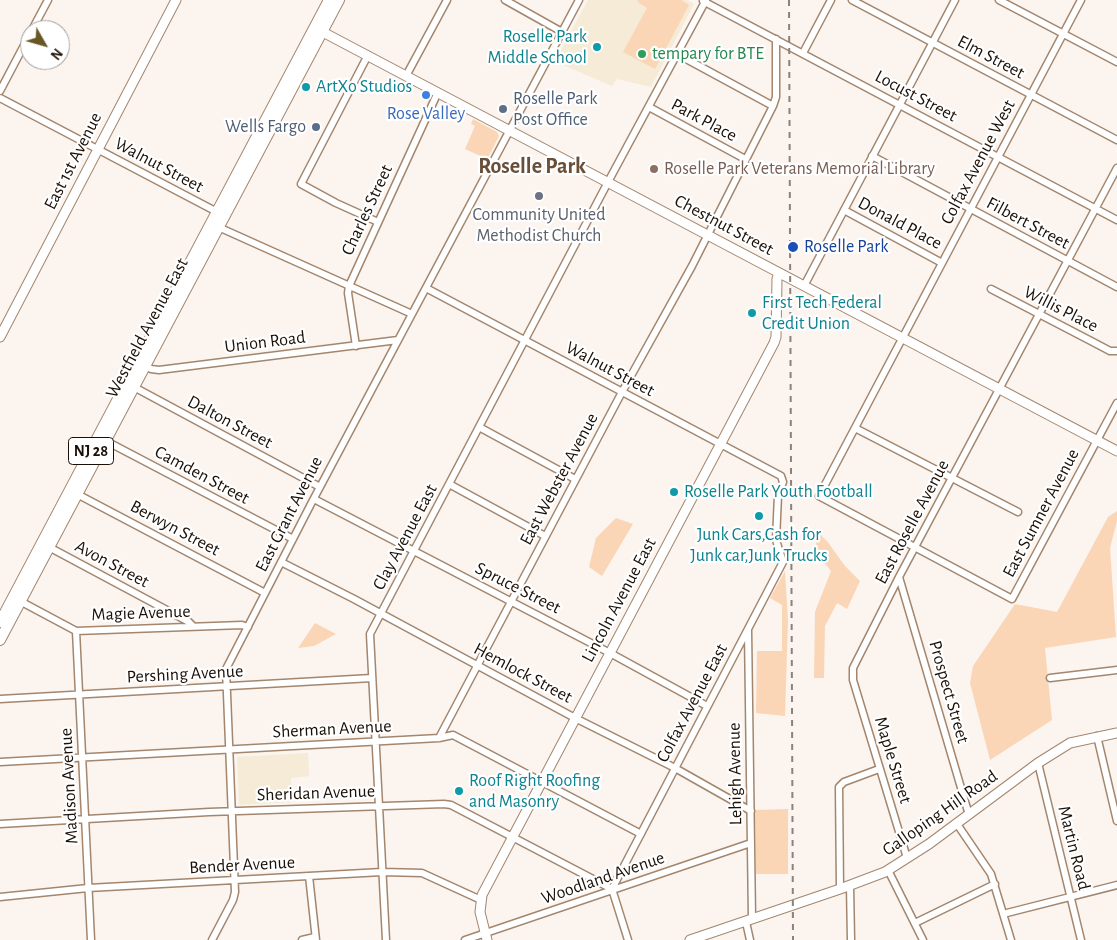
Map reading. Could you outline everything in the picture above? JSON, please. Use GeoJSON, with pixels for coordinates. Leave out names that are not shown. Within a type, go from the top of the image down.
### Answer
{"type":"FeatureCollection","features":[{"type":"Feature","properties":{"kind":"main road","name":"NJ 28"},"geometry":{"type":"LineString","coordinates":[[319,29],[329,0]]}},
{"type":"Feature","properties":{"kind":"main road","name":"NJ 28"},"geometry":{"type":"LineString","coordinates":[[319,29],[339,0]]}},
{"type":"Feature","properties":{"kind":"main road","name":"Westfield Avenue East"},"geometry":{"type":"LineString","coordinates":[[0,640],[17,600],[45,545],[319,29]]}},
{"type":"Feature","properties":{"kind":"main road","name":"Westfield Avenue East"},"geometry":{"type":"LineString","coordinates":[[0,622],[17,600]]}},
{"type":"Feature","properties":{"kind":"street"},"geometry":{"type":"LineString","coordinates":[[37,20],[48,0]]}},
{"type":"Feature","properties":{"kind":"street","name":"East 1st Avenue"},"geometry":{"type":"LineString","coordinates":[[0,337],[176,0]]}},
{"type":"Feature","properties":{"kind":"street"},"geometry":{"type":"LineString","coordinates":[[406,76],[447,0]]}},
{"type":"Feature","properties":{"kind":"street"},"geometry":{"type":"LineString","coordinates":[[505,0],[562,32]]}},
{"type":"Feature","properties":{"kind":"street","name":"East Grant Avenue"},"geometry":{"type":"LineString","coordinates":[[212,940],[233,900],[232,811],[226,669],[320,487],[579,0]]}},
{"type":"Feature","properties":{"kind":"street"},"geometry":{"type":"LineString","coordinates":[[803,53],[831,0]]}},
{"type":"Feature","properties":{"kind":"street","name":"Elm Street"},"geometry":{"type":"LineString","coordinates":[[852,0],[1117,140]]}},
{"type":"Feature","properties":{"kind":"street"},"geometry":{"type":"LineString","coordinates":[[804,286],[955,0]]}},
{"type":"Feature","properties":{"kind":"street"},"geometry":{"type":"LineString","coordinates":[[999,0],[1117,62]]}},
{"type":"Feature","properties":{"kind":"street","name":"Colfax Avenue West"},"geometry":{"type":"LineString","coordinates":[[902,337],[1081,0]]}},
{"type":"Feature","properties":{"kind":"street","name":"Locust Street"},"geometry":{"type":"LineString","coordinates":[[704,1],[1117,220]]}},
{"type":"Feature","properties":{"kind":"street","name":"Clay Avenue East"},"geometry":{"type":"LineString","coordinates":[[386,940],[370,634],[704,1]]}},
{"type":"Feature","properties":{"kind":"street","name":"Chestnut Street"},"geometry":{"type":"LineString","coordinates":[[319,29],[1117,451]]}},
{"type":"Feature","properties":{"kind":"street"},"geometry":{"type":"LineString","coordinates":[[677,54],[773,106],[776,98],[776,39]]}},
{"type":"Feature","properties":{"kind":"street"},"geometry":{"type":"LineString","coordinates":[[0,91],[20,53]]}},
{"type":"Feature","properties":{"kind":"street"},"geometry":{"type":"LineString","coordinates":[[368,55],[301,184],[336,203],[378,222]]}},
{"type":"Feature","properties":{"kind":"street","name":"Charles Street"},"geometry":{"type":"LineString","coordinates":[[356,346],[348,293],[349,286],[438,92]]}},
{"type":"Feature","properties":{"kind":"street","name":"Walnut Street"},"geometry":{"type":"LineString","coordinates":[[0,98],[221,214]]}},
{"type":"Feature","properties":{"kind":"street","name":"East Webster Avenue"},"geometry":{"type":"LineString","coordinates":[[439,738],[622,392],[692,266],[773,106]]}},
{"type":"Feature","properties":{"kind":"street","name":"Park Place"},"geometry":{"type":"LineString","coordinates":[[649,107],[746,159]]}},
{"type":"Feature","properties":{"kind":"street","name":"Filbert Street"},"geometry":{"type":"LineString","coordinates":[[872,156],[1117,287]]}},
{"type":"Feature","properties":{"kind":"street","name":"East Roselle Avenue"},"geometry":{"type":"LineString","coordinates":[[852,671],[899,577],[1117,168]]}},
{"type":"Feature","properties":{"kind":"street","name":"Donald Place"},"geometry":{"type":"LineString","coordinates":[[844,210],[942,262]]}},
{"type":"Feature","properties":{"kind":"street"},"geometry":{"type":"LineString","coordinates":[[215,226],[412,314]]}},
{"type":"Feature","properties":{"kind":"street","name":"Lincoln Avenue East"},"geometry":{"type":"LineString","coordinates":[[486,937],[480,912],[482,895],[774,343],[776,337],[777,279],[779,273]]}},
{"type":"Feature","properties":{"kind":"street","name":"Walnut Street"},"geometry":{"type":"LineString","coordinates":[[426,288],[781,476]]}},
{"type":"Feature","properties":{"kind":"street","name":"Willis Place"},"geometry":{"type":"LineString","coordinates":[[992,289],[1038,315],[1110,350],[1117,351]]}},
{"type":"Feature","properties":{"kind":"street"},"geometry":{"type":"LineString","coordinates":[[902,337],[819,496],[916,547]]}},
{"type":"Feature","properties":{"kind":"street","name":"Union Road"},"geometry":{"type":"LineString","coordinates":[[142,363],[154,370],[159,370],[398,340]]}},
{"type":"Feature","properties":{"kind":"street","name":"Dalton Street"},"geometry":{"type":"LineString","coordinates":[[130,386],[320,487]]}},
{"type":"Feature","properties":{"kind":"street","name":"East Sumner Avenue"},"geometry":{"type":"LineString","coordinates":[[916,547],[1012,599],[1117,403]]}},
{"type":"Feature","properties":{"kind":"street"},"geometry":{"type":"LineString","coordinates":[[479,427],[576,479]]}},
{"type":"Feature","properties":{"kind":"street"},"geometry":{"type":"LineString","coordinates":[[855,428],[1018,512]]}},
{"type":"Feature","properties":{"kind":"street","name":"Camden Street"},"geometry":{"type":"LineString","coordinates":[[102,439],[293,539]]}},
{"type":"Feature","properties":{"kind":"street","name":"Colfax Avenue East"},"geometry":{"type":"LineString","coordinates":[[612,890],[783,562],[776,540],[778,495],[783,482],[781,476]]}},
{"type":"Feature","properties":{"kind":"street"},"geometry":{"type":"LineString","coordinates":[[450,484],[545,536]]}},
{"type":"Feature","properties":{"kind":"street","name":"Berwyn Street"},"geometry":{"type":"LineString","coordinates":[[74,492],[265,593]]}},
{"type":"Feature","properties":{"kind":"street","name":"Spruce Street"},"geometry":{"type":"LineString","coordinates":[[314,499],[610,653],[707,706]]}},
{"type":"Feature","properties":{"kind":"street","name":"Avon Street"},"geometry":{"type":"LineString","coordinates":[[45,545],[189,622],[193,626]]}},
{"type":"Feature","properties":{"kind":"street","name":"Hemlock Street"},"geometry":{"type":"LineString","coordinates":[[281,562],[575,718],[675,768],[751,811]]}},
{"type":"Feature","properties":{"kind":"street","name":"Prospect Street"},"geometry":{"type":"LineString","coordinates":[[899,577],[969,815]]}},
{"type":"Feature","properties":{"kind":"street","name":"Magie Avenue"},"geometry":{"type":"LineString","coordinates":[[17,600],[76,631],[193,626],[242,625],[248,627]]}},
{"type":"Feature","properties":{"kind":"street","name":"Lehigh Avenue"},"geometry":{"type":"LineString","coordinates":[[748,629],[751,811],[750,940]]}},
{"type":"Feature","properties":{"kind":"street","name":"Madison Avenue"},"geometry":{"type":"LineString","coordinates":[[76,631],[91,940]]}},
{"type":"Feature","properties":{"kind":"street"},"geometry":{"type":"LineString","coordinates":[[1050,678],[1117,670]]}},
{"type":"Feature","properties":{"kind":"street","name":"Maple Street"},"geometry":{"type":"LineString","coordinates":[[852,671],[879,769],[907,858]]}},
{"type":"Feature","properties":{"kind":"street","name":"Pershing Avenue"},"geometry":{"type":"LineString","coordinates":[[0,699],[372,678]]}},
{"type":"Feature","properties":{"kind":"street","name":"Galloping Hill Road"},"geometry":{"type":"LineString","coordinates":[[690,940],[840,889],[888,870],[929,844],[1038,763],[1070,743],[1117,733]]}},
{"type":"Feature","properties":{"kind":"street","name":"Sherman Avenue"},"geometry":{"type":"LineString","coordinates":[[0,762],[439,738],[453,735],[640,834]]}},
{"type":"Feature","properties":{"kind":"street"},"geometry":{"type":"LineString","coordinates":[[1097,736],[1117,821]]}},
{"type":"Feature","properties":{"kind":"street","name":"Martin Road"},"geometry":{"type":"LineString","coordinates":[[1038,763],[1081,940]]}},
{"type":"Feature","properties":{"kind":"street"},"geometry":{"type":"LineString","coordinates":[[840,889],[839,787],[844,782],[879,769]]}},
{"type":"Feature","properties":{"kind":"street","name":"Sheridan Avenue"},"geometry":{"type":"LineString","coordinates":[[0,824],[232,811],[434,803],[452,805],[612,890]]}},
{"type":"Feature","properties":{"kind":"street"},"geometry":{"type":"LineString","coordinates":[[957,824],[984,862],[995,884],[1010,940]]}},
{"type":"Feature","properties":{"kind":"street","name":"Woodland Avenue"},"geometry":{"type":"LineString","coordinates":[[465,940],[486,937],[612,890],[751,843]]}},
{"type":"Feature","properties":{"kind":"street"},"geometry":{"type":"LineString","coordinates":[[888,870],[923,940]]}},
{"type":"Feature","properties":{"kind":"street","name":"Bender Avenue"},"geometry":{"type":"LineString","coordinates":[[0,897],[88,888],[382,872],[422,873],[481,900]]}},
{"type":"Feature","properties":{"kind":"street"},"geometry":{"type":"LineString","coordinates":[[302,940],[316,938],[309,876]]}},
{"type":"Feature","properties":{"kind":"street"},"geometry":{"type":"LineString","coordinates":[[915,923],[995,884]]}},
{"type":"Feature","properties":{"kind":"street"},"geometry":{"type":"LineString","coordinates":[[850,885],[852,940]]}},
{"type":"Feature","properties":{"kind":"street"},"geometry":{"type":"LineString","coordinates":[[1003,914],[1117,885]]}},
{"type":"Feature","properties":{"kind":"street"},"geometry":{"type":"LineString","coordinates":[[612,890],[628,940]]}},
{"type":"Feature","properties":{"kind":"shaded area"},"geometry":{"type":"Polygon","coordinates":[[[588,0],[687,0],[694,4],[651,87],[617,79],[612,86],[554,61],[588,0]]]}},
{"type":"Feature","properties":{"kind":"shaded area"},"geometry":{"type":"Polygon","coordinates":[[[637,0],[681,0],[689,5],[655,69],[623,52],[647,8],[637,0]]]}},
{"type":"Feature","properties":{"kind":"shaded area"},"geometry":{"type":"Polygon","coordinates":[[[473,119],[497,132],[499,136],[486,162],[483,163],[485,158],[465,149],[475,126],[471,124],[473,119]]]}},
{"type":"Feature","properties":{"kind":"shaded area"},"geometry":{"type":"Polygon","coordinates":[[[1117,511],[1117,521],[1110,548],[1116,637],[1045,648],[1052,720],[990,760],[970,683],[973,666],[1015,604],[1057,612],[1108,517],[1117,511]]]}},
{"type":"Feature","properties":{"kind":"shaded area"},"geometry":{"type":"Polygon","coordinates":[[[616,518],[633,524],[602,576],[589,567],[596,538],[616,518]]]}},
{"type":"Feature","properties":{"kind":"shaded area"},"geometry":{"type":"Polygon","coordinates":[[[814,529],[827,541],[845,566],[860,581],[847,609],[837,603],[825,626],[824,678],[814,678],[815,612],[831,571],[818,555],[814,529]]]}},
{"type":"Feature","properties":{"kind":"shaded area"},"geometry":{"type":"Polygon","coordinates":[[[785,571],[788,621],[785,716],[756,713],[757,651],[782,651],[782,605],[770,598],[785,571]]]}},
{"type":"Feature","properties":{"kind":"shaded area"},"geometry":{"type":"Polygon","coordinates":[[[315,623],[336,634],[314,646],[298,648],[315,623]]]}},
{"type":"Feature","properties":{"kind":"shaded area"},"geometry":{"type":"Polygon","coordinates":[[[308,753],[309,776],[291,778],[292,802],[239,805],[237,757],[308,753]]]}},
{"type":"Feature","properties":{"kind":"shaded area"},"geometry":{"type":"Polygon","coordinates":[[[788,809],[788,874],[756,874],[755,810],[788,809]]]}},
{"type":"Feature","properties":{"kind":"railway"},"geometry":{"type":"LineString","coordinates":[[789,0],[793,940]]}},
{"type":"Feature","properties":{"kind":"place","name":"Roselle Park Middle School"},"geometry":{"type":"Point","coordinates":[597,47]}},
{"type":"Feature","properties":{"kind":"place","name":"tempary for BTE"},"geometry":{"type":"Point","coordinates":[642,54]}},
{"type":"Feature","properties":{"kind":"place","name":"ArtXo Studios"},"geometry":{"type":"Point","coordinates":[306,87]}},
{"type":"Feature","properties":{"kind":"place","name":"Rose Valley"},"geometry":{"type":"Point","coordinates":[426,95]}},
{"type":"Feature","properties":{"kind":"place","name":"Roselle Park Post Office"},"geometry":{"type":"Point","coordinates":[503,109]}},
{"type":"Feature","properties":{"kind":"place","name":"Wells Fargo"},"geometry":{"type":"Point","coordinates":[316,127]}},
{"type":"Feature","properties":{"kind":"place","name":"Roselle Park Veterans Memorial Library"},"geometry":{"type":"Point","coordinates":[654,169]}},
{"type":"Feature","properties":{"kind":"place","name":"Community United Methodist Church"},"geometry":{"type":"Point","coordinates":[539,196]}},
{"type":"Feature","properties":{"kind":"place","name":"Roselle Park"},"geometry":{"type":"Point","coordinates":[793,247]}},
{"type":"Feature","properties":{"kind":"place","name":"First Tech Federal Credit Union"},"geometry":{"type":"Point","coordinates":[752,313]}},
{"type":"Feature","properties":{"kind":"place","name":"Roselle Park Youth Football"},"geometry":{"type":"Point","coordinates":[674,492]}},
{"type":"Feature","properties":{"kind":"place","name":"Junk Cars,Cash for Junk car,Junk Trucks"},"geometry":{"type":"Point","coordinates":[759,516]}},
{"type":"Feature","properties":{"kind":"place","name":"Roof Right Roofing and Masonry"},"geometry":{"type":"Point","coordinates":[459,791]}},
{"type":"Feature","properties":{"kind":"district","name":"Roselle Park"},"geometry":{"type":"Point","coordinates":[532,166]}}]}
